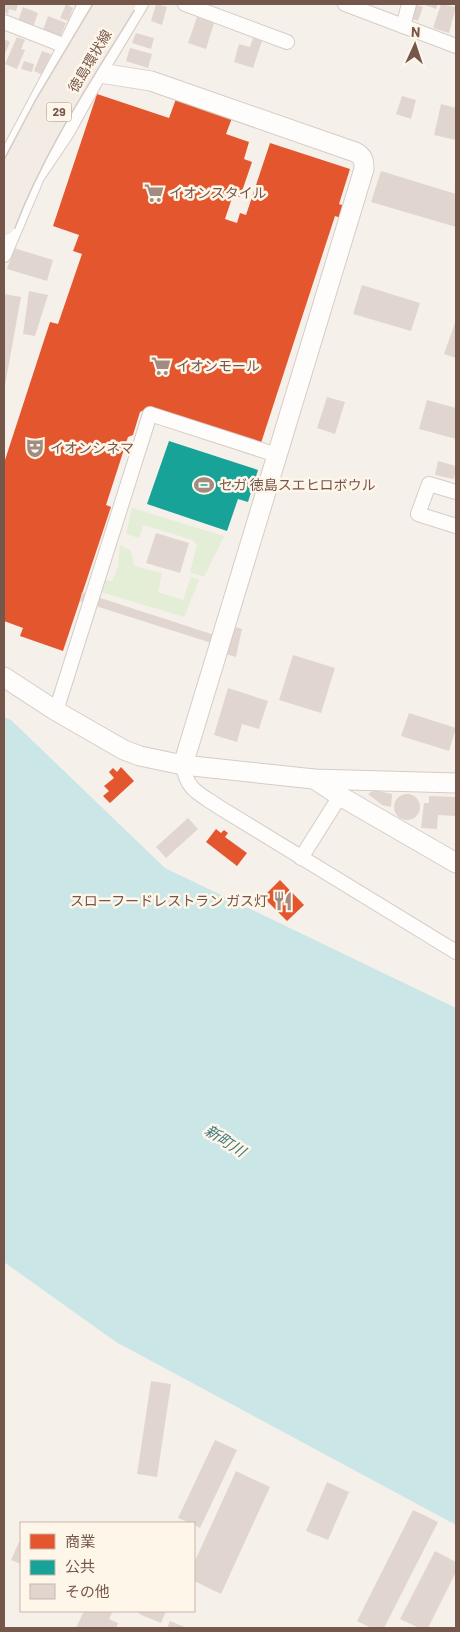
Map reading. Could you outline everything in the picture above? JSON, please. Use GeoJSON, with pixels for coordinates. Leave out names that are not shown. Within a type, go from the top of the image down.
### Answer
{"type":"FeatureCollection","features":[{"type":"Feature","properties":{"kind":"main road","name":"徳島環状線"},"geometry":{"type":"LineString","coordinates":[[4,184],[44,108],[106,4]]}},
{"type":"Feature","properties":{"kind":"main road","name":"徳島環状線"},"geometry":{"type":"LineString","coordinates":[[4,225],[18,190],[44,138],[125,4]]}},
{"type":"Feature","properties":{"kind":"street"},"geometry":{"type":"LineString","coordinates":[[4,161],[65,46],[83,4]]}},
{"type":"Feature","properties":{"kind":"street"},"geometry":{"type":"LineString","coordinates":[[4,255],[37,177],[66,134],[141,4]]}},
{"type":"Feature","properties":{"kind":"street"},"geometry":{"type":"LineString","coordinates":[[185,4],[287,42]]}},
{"type":"Feature","properties":{"kind":"street"},"geometry":{"type":"LineString","coordinates":[[345,4],[456,46]]}},
{"type":"Feature","properties":{"kind":"street"},"geometry":{"type":"LineString","coordinates":[[403,26],[409,4]]}},
{"type":"Feature","properties":{"kind":"street"},"geometry":{"type":"LineString","coordinates":[[4,22],[65,46],[103,68],[151,81],[355,152],[364,161],[364,169],[183,765],[185,777],[191,788],[301,858],[456,952]]}},
{"type":"Feature","properties":{"kind":"street"},"geometry":{"type":"LineString","coordinates":[[30,110],[66,134]]}},
{"type":"Feature","properties":{"kind":"street"},"geometry":{"type":"LineString","coordinates":[[4,196],[23,208]]}},
{"type":"Feature","properties":{"kind":"street"},"geometry":{"type":"LineString","coordinates":[[56,711],[150,414],[277,455]]}},
{"type":"Feature","properties":{"kind":"street"},"geometry":{"type":"LineString","coordinates":[[456,492],[429,484],[418,514],[456,526]]}},
{"type":"Feature","properties":{"kind":"street"},"geometry":{"type":"LineString","coordinates":[[4,677],[56,711],[133,754],[183,765],[314,779],[455,779]]}},
{"type":"Feature","properties":{"kind":"street"},"geometry":{"type":"LineString","coordinates":[[314,779],[456,863]]}},
{"type":"Feature","properties":{"kind":"street"},"geometry":{"type":"LineString","coordinates":[[301,858],[340,796]]}},
{"type":"Feature","properties":{"kind":"green space"},"geometry":{"type":"Polygon","coordinates":[[[132,508],[224,536],[204,577],[190,572],[197,545],[193,540],[143,525],[139,538],[126,534],[132,508]]]}},
{"type":"Feature","properties":{"kind":"green space"},"geometry":{"type":"Polygon","coordinates":[[[120,545],[131,551],[134,566],[162,573],[158,592],[183,600],[191,577],[199,580],[184,617],[101,592],[104,580],[112,581],[118,567],[120,545]]]}},
{"type":"Feature","properties":{"kind":"water","name":"新町川"},"geometry":{"type":"Polygon","coordinates":[[[4,717],[11,720],[165,868],[456,1008],[456,1525],[116,1342],[4,1262],[4,717]]]}},
{"type":"Feature","properties":{"kind":"building: 商業","name":"イオンモール"},"geometry":{"type":"Polygon","coordinates":[[[97,94],[169,118],[176,99],[232,118],[226,134],[249,142],[244,159],[252,162],[240,197],[233,195],[225,219],[237,223],[240,213],[246,215],[270,143],[350,169],[339,204],[345,206],[341,218],[335,216],[261,443],[150,407],[140,412],[133,435],[128,437],[106,505],[111,507],[63,651],[20,636],[23,628],[4,621],[4,463],[50,322],[58,324],[82,254],[73,251],[79,235],[53,226],[97,94]]]}},
{"type":"Feature","properties":{"kind":"building: 商業"},"geometry":{"type":"Polygon","coordinates":[[[121,767],[134,781],[110,803],[103,796],[109,791],[104,786],[114,778],[109,772],[113,768],[117,772],[121,767]]]}},
{"type":"Feature","properties":{"kind":"building: 商業"},"geometry":{"type":"Polygon","coordinates":[[[216,829],[221,833],[224,830],[228,833],[225,837],[247,853],[237,866],[206,842],[216,829]]]}},
{"type":"Feature","properties":{"kind":"building: 商業","name":"スローフードレストラン ガス灯"},"geometry":{"type":"Polygon","coordinates":[[[280,880],[304,905],[287,921],[263,897],[280,880]]]}},
{"type":"Feature","properties":{"kind":"building: 公共","name":"セガ 徳島スエヒロボウル"},"geometry":{"type":"Polygon","coordinates":[[[169,441],[258,470],[248,502],[238,499],[227,531],[147,504],[169,441]]]}},
{"type":"Feature","properties":{"kind":"building: その他"},"geometry":{"type":"Polygon","coordinates":[[[4,4],[18,4],[16,11],[9,9],[8,14],[4,12],[4,4]]]}},
{"type":"Feature","properties":{"kind":"building: その他"},"geometry":{"type":"Polygon","coordinates":[[[66,4],[73,8],[68,21],[60,18],[66,4]]]}},
{"type":"Feature","properties":{"kind":"building: その他"},"geometry":{"type":"Polygon","coordinates":[[[156,4],[167,7],[162,25],[151,21],[156,4]]]}},
{"type":"Feature","properties":{"kind":"building: その他"},"geometry":{"type":"Polygon","coordinates":[[[414,4],[423,7],[418,21],[409,18],[414,4]]]}},
{"type":"Feature","properties":{"kind":"building: その他"},"geometry":{"type":"Polygon","coordinates":[[[422,4],[438,4],[436,9],[422,4]]]}},
{"type":"Feature","properties":{"kind":"building: その他"},"geometry":{"type":"Polygon","coordinates":[[[441,4],[456,7],[449,33],[433,28],[441,4]]]}},
{"type":"Feature","properties":{"kind":"building: その他"},"geometry":{"type":"Polygon","coordinates":[[[23,7],[38,13],[33,27],[18,21],[23,7]]]}},
{"type":"Feature","properties":{"kind":"building: その他"},"geometry":{"type":"Polygon","coordinates":[[[48,16],[66,23],[60,37],[43,30],[48,16]]]}},
{"type":"Feature","properties":{"kind":"building: その他"},"geometry":{"type":"Polygon","coordinates":[[[197,17],[214,23],[206,49],[188,43],[197,17]]]}},
{"type":"Feature","properties":{"kind":"building: その他"},"geometry":{"type":"Polygon","coordinates":[[[136,33],[154,38],[151,49],[132,43],[136,33]]]}},
{"type":"Feature","properties":{"kind":"building: その他"},"geometry":{"type":"Polygon","coordinates":[[[17,37],[25,40],[21,49],[25,50],[17,69],[5,64],[17,37]]]}},
{"type":"Feature","properties":{"kind":"building: その他"},"geometry":{"type":"Polygon","coordinates":[[[253,38],[262,41],[253,68],[234,62],[239,44],[250,47],[253,38]]]}},
{"type":"Feature","properties":{"kind":"building: その他"},"geometry":{"type":"Polygon","coordinates":[[[4,39],[10,42],[4,56],[4,39]]]}},
{"type":"Feature","properties":{"kind":"building: その他"},"geometry":{"type":"Polygon","coordinates":[[[130,48],[152,54],[148,68],[126,61],[130,48]]]}},
{"type":"Feature","properties":{"kind":"building: その他"},"geometry":{"type":"Polygon","coordinates":[[[42,51],[51,54],[43,75],[34,71],[42,51]]]}},
{"type":"Feature","properties":{"kind":"building: その他"},"geometry":{"type":"Polygon","coordinates":[[[24,61],[34,64],[32,72],[21,69],[24,61]]]}},
{"type":"Feature","properties":{"kind":"building: その他"},"geometry":{"type":"Polygon","coordinates":[[[402,96],[416,100],[411,119],[396,114],[402,96]]]}},
{"type":"Feature","properties":{"kind":"building: その他"},"geometry":{"type":"Polygon","coordinates":[[[441,104],[456,108],[456,140],[434,135],[441,104]]]}},
{"type":"Feature","properties":{"kind":"building: その他"},"geometry":{"type":"Polygon","coordinates":[[[381,171],[456,194],[456,227],[371,202],[381,171]]]}},
{"type":"Feature","properties":{"kind":"building: その他"},"geometry":{"type":"Polygon","coordinates":[[[14,248],[53,260],[47,281],[7,269],[14,248]]]}},
{"type":"Feature","properties":{"kind":"building: その他"},"geometry":{"type":"Polygon","coordinates":[[[362,285],[420,303],[411,331],[353,314],[362,285]]]}},
{"type":"Feature","properties":{"kind":"building: その他"},"geometry":{"type":"Polygon","coordinates":[[[29,291],[48,295],[35,336],[23,334],[29,291]]]}},
{"type":"Feature","properties":{"kind":"building: その他"},"geometry":{"type":"Polygon","coordinates":[[[4,294],[21,297],[5,385],[4,385],[4,294]]]}},
{"type":"Feature","properties":{"kind":"building: その他"},"geometry":{"type":"Polygon","coordinates":[[[456,320],[456,358],[444,354],[456,320]]]}},
{"type":"Feature","properties":{"kind":"building: その他"},"geometry":{"type":"Polygon","coordinates":[[[327,397],[345,402],[335,434],[317,428],[327,397]]]}},
{"type":"Feature","properties":{"kind":"building: その他"},"geometry":{"type":"Polygon","coordinates":[[[427,400],[456,408],[456,439],[419,429],[427,400]]]}},
{"type":"Feature","properties":{"kind":"building: その他"},"geometry":{"type":"Polygon","coordinates":[[[438,461],[456,466],[454,479],[435,475],[438,461]]]}},
{"type":"Feature","properties":{"kind":"building: その他"},"geometry":{"type":"Polygon","coordinates":[[[156,533],[189,543],[180,573],[146,563],[156,533]]]}},
{"type":"Feature","properties":{"kind":"building: その他"},"geometry":{"type":"Polygon","coordinates":[[[82,592],[230,640],[236,627],[242,629],[236,657],[225,654],[227,648],[80,601],[82,592]]]}},
{"type":"Feature","properties":{"kind":"building: その他"},"geometry":{"type":"Polygon","coordinates":[[[293,655],[335,668],[321,713],[279,700],[293,655]]]}},
{"type":"Feature","properties":{"kind":"building: その他"},"geometry":{"type":"Polygon","coordinates":[[[228,688],[268,701],[259,729],[242,724],[237,742],[214,735],[228,688]]]}},
{"type":"Feature","properties":{"kind":"building: その他"},"geometry":{"type":"Polygon","coordinates":[[[409,713],[456,728],[449,751],[401,736],[409,713]]]}},
{"type":"Feature","properties":{"kind":"building: その他"},"geometry":{"type":"Polygon","coordinates":[[[374,790],[392,794],[391,807],[382,805],[368,794],[374,790]]]}},
{"type":"Feature","properties":{"kind":"building: その他"},"geometry":{"type":"Polygon","coordinates":[[[407,794],[416,798],[420,807],[416,816],[407,820],[398,816],[394,807],[398,798],[407,794]]]}},
{"type":"Feature","properties":{"kind":"building: その他"},"geometry":{"type":"Polygon","coordinates":[[[429,796],[456,797],[456,816],[438,815],[437,829],[421,828],[424,803],[429,803],[429,796]]]}},
{"type":"Feature","properties":{"kind":"building: その他"},"geometry":{"type":"Polygon","coordinates":[[[188,818],[198,829],[166,858],[156,847],[188,818]]]}},
{"type":"Feature","properties":{"kind":"building: その他"},"geometry":{"type":"Polygon","coordinates":[[[151,1381],[171,1384],[157,1477],[137,1474],[151,1381]]]}},
{"type":"Feature","properties":{"kind":"building: その他"},"geometry":{"type":"Polygon","coordinates":[[[215,1440],[237,1450],[200,1528],[195,1526],[195,1522],[188,1522],[178,1518],[215,1440]]]}},
{"type":"Feature","properties":{"kind":"building: その他"},"geometry":{"type":"Polygon","coordinates":[[[236,1471],[270,1487],[221,1594],[195,1581],[195,1561],[236,1471]]]}},
{"type":"Feature","properties":{"kind":"building: その他"},"geometry":{"type":"Polygon","coordinates":[[[327,1482],[349,1492],[328,1540],[306,1531],[327,1482]]]}},
{"type":"Feature","properties":{"kind":"building: その他"},"geometry":{"type":"Polygon","coordinates":[[[413,1510],[438,1522],[384,1628],[371,1628],[357,1621],[413,1510]]]}},
{"type":"Feature","properties":{"kind":"building: その他"},"geometry":{"type":"Polygon","coordinates":[[[19,1542],[20,1564],[11,1560],[19,1542]]]}},
{"type":"Feature","properties":{"kind":"building: その他"},"geometry":{"type":"Polygon","coordinates":[[[435,1551],[456,1562],[456,1572],[428,1628],[419,1628],[400,1619],[435,1551]]]}},
{"type":"Feature","properties":{"kind":"building: その他"},"geometry":{"type":"Polygon","coordinates":[[[84,1612],[112,1612],[109,1619],[118,1623],[116,1628],[76,1628],[84,1612]]]}},
{"type":"Feature","properties":{"kind":"building: その他"},"geometry":{"type":"Polygon","coordinates":[[[140,1612],[166,1612],[161,1623],[139,1614],[140,1612]]]}},
{"type":"Feature","properties":{"kind":"building: その他"},"geometry":{"type":"Polygon","coordinates":[[[170,1621],[187,1628],[167,1628],[170,1621]]]}},
{"type":"Feature","properties":{"kind":"place","name":"イオンスタイル"},"geometry":{"type":"Point","coordinates":[154,193]}},
{"type":"Feature","properties":{"kind":"place","name":"イオンモール"},"geometry":{"type":"Point","coordinates":[161,366]}},
{"type":"Feature","properties":{"kind":"place","name":"イオンシネマ"},"geometry":{"type":"Point","coordinates":[35,448]}},
{"type":"Feature","properties":{"kind":"place","name":"セガ 徳島スエヒロボウル"},"geometry":{"type":"Point","coordinates":[204,485]}},
{"type":"Feature","properties":{"kind":"place","name":"スローフードレストラン ガス灯"},"geometry":{"type":"Point","coordinates":[283,901]}}]}
